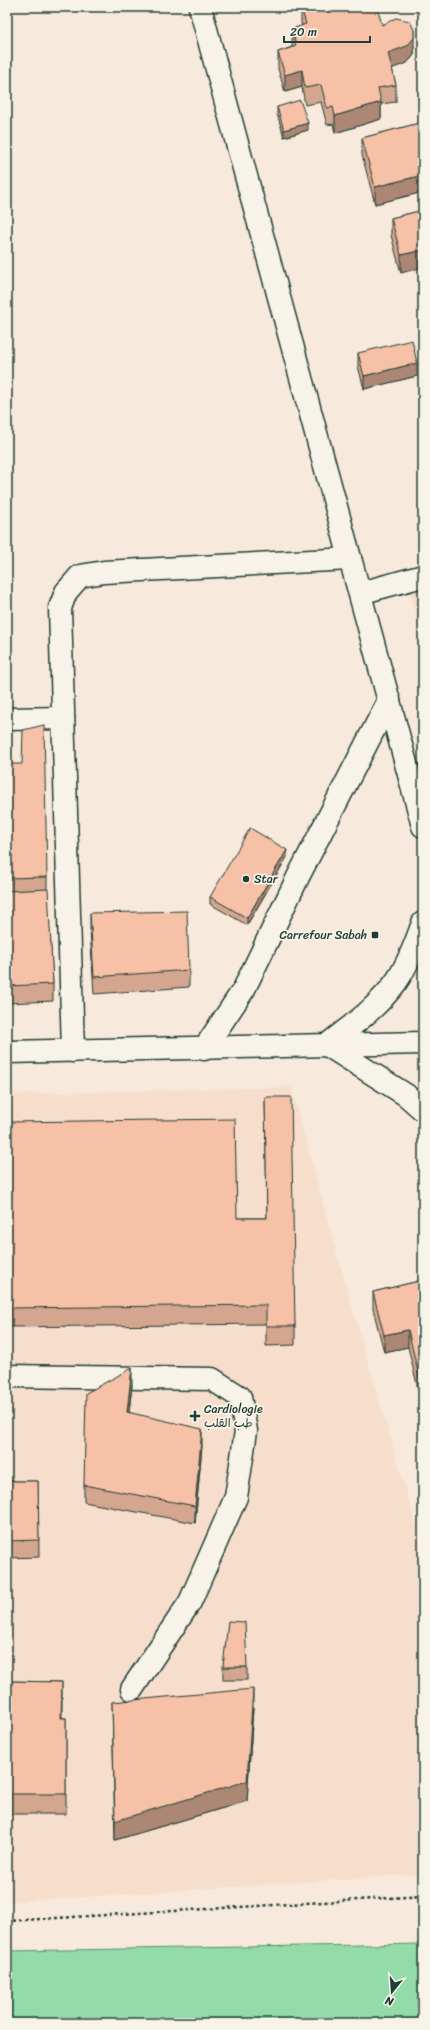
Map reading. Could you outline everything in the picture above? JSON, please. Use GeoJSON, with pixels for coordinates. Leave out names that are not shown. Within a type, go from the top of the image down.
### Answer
{"type":"FeatureCollection","features":[{"type":"Feature","properties":{"kind":"main road"},"geometry":{"type":"LineString","coordinates":[[200,7],[423,826]]}},
{"type":"Feature","properties":{"kind":"main road"},"geometry":{"type":"LineString","coordinates":[[73,1051],[60,608],[66,592],[80,576],[104,572],[350,559]]}},
{"type":"Feature","properties":{"kind":"main road"},"geometry":{"type":"LineString","coordinates":[[360,593],[423,576]]}},
{"type":"Feature","properties":{"kind":"main road"},"geometry":{"type":"LineString","coordinates":[[204,1049],[244,989],[299,875],[389,700]]}},
{"type":"Feature","properties":{"kind":"main road"},"geometry":{"type":"LineString","coordinates":[[7,719],[63,718]]}},
{"type":"Feature","properties":{"kind":"main road"},"geometry":{"type":"LineString","coordinates":[[327,1045],[364,1017],[396,982],[413,951],[423,923]]}},
{"type":"Feature","properties":{"kind":"main road"},"geometry":{"type":"LineString","coordinates":[[7,1052],[204,1049],[423,1043]]}},
{"type":"Feature","properties":{"kind":"main road"},"geometry":{"type":"LineString","coordinates":[[327,1045],[406,1095],[423,1110]]}},
{"type":"Feature","properties":{"kind":"main road"},"geometry":{"type":"LineString","coordinates":[[406,1095],[423,1124]]}},
{"type":"Feature","properties":{"kind":"main road"},"geometry":{"type":"LineString","coordinates":[[7,1376],[212,1379],[240,1397],[246,1432],[236,1497],[190,1602],[132,1689]]}},
{"type":"Feature","properties":{"kind":"path"},"geometry":{"type":"LineString","coordinates":[[7,1921],[423,1896]]}},
{"type":"Feature","properties":{"kind":"shaded area"},"geometry":{"type":"Polygon","coordinates":[[[423,588],[423,645],[410,592],[423,588]]]}},
{"type":"Feature","properties":{"kind":"shaded area","name":"Cardiologie طب القلب"},"geometry":{"type":"Polygon","coordinates":[[[291,1087],[345,1283],[423,1550],[423,1874],[7,1902],[7,1094],[291,1087]]]}},
{"type":"Feature","properties":{"kind":"green space"},"geometry":{"type":"Polygon","coordinates":[[[423,1944],[423,2023],[7,2023],[7,1951],[423,1944]]]}},
{"type":"Feature","properties":{"kind":"building"},"geometry":{"type":"Polygon","coordinates":[[[301,7],[377,7],[382,25],[396,18],[410,21],[414,30],[414,38],[407,46],[388,53],[396,85],[378,88],[381,102],[335,116],[333,107],[327,108],[321,85],[305,88],[302,70],[285,75],[278,52],[296,46],[292,29],[306,24],[301,7]]]}},
{"type":"Feature","properties":{"kind":"building"},"geometry":{"type":"Polygon","coordinates":[[[300,100],[308,123],[284,130],[277,107],[300,100]]]}},
{"type":"Feature","properties":{"kind":"building"},"geometry":{"type":"Polygon","coordinates":[[[423,122],[423,175],[375,187],[362,138],[423,122]]]}},
{"type":"Feature","properties":{"kind":"building"},"geometry":{"type":"Polygon","coordinates":[[[423,210],[423,250],[401,255],[391,218],[423,210]]]}},
{"type":"Feature","properties":{"kind":"building"},"geometry":{"type":"Polygon","coordinates":[[[412,340],[417,363],[364,376],[358,353],[412,340]]]}},
{"type":"Feature","properties":{"kind":"building"},"geometry":{"type":"Polygon","coordinates":[[[44,725],[47,877],[7,878],[7,764],[22,764],[23,730],[44,725]]]}},
{"type":"Feature","properties":{"kind":"building"},"geometry":{"type":"Polygon","coordinates":[[[250,828],[287,850],[247,918],[210,897],[250,828]]]}},
{"type":"Feature","properties":{"kind":"building"},"geometry":{"type":"Polygon","coordinates":[[[48,889],[53,984],[7,986],[7,891],[48,889]]]}},
{"type":"Feature","properties":{"kind":"building"},"geometry":{"type":"Polygon","coordinates":[[[187,911],[189,970],[94,977],[90,913],[187,911]]]}},
{"type":"Feature","properties":{"kind":"building"},"geometry":{"type":"Polygon","coordinates":[[[265,1097],[291,1097],[295,1326],[266,1326],[266,1305],[7,1308],[7,1122],[235,1119],[237,1218],[267,1218],[265,1097]]]}},
{"type":"Feature","properties":{"kind":"building"},"geometry":{"type":"Polygon","coordinates":[[[423,1280],[422,1389],[408,1330],[384,1335],[373,1292],[423,1280]]]}},
{"type":"Feature","properties":{"kind":"building"},"geometry":{"type":"Polygon","coordinates":[[[132,1368],[127,1412],[202,1429],[195,1506],[84,1485],[86,1393],[132,1368]]]}},
{"type":"Feature","properties":{"kind":"building"},"geometry":{"type":"Polygon","coordinates":[[[7,1481],[38,1481],[39,1540],[7,1541],[7,1481]]]}},
{"type":"Feature","properties":{"kind":"building"},"geometry":{"type":"Polygon","coordinates":[[[228,1621],[245,1622],[247,1667],[223,1667],[228,1621]]]}},
{"type":"Feature","properties":{"kind":"building"},"geometry":{"type":"Polygon","coordinates":[[[7,1681],[62,1682],[61,1718],[66,1718],[66,1794],[7,1794],[7,1681]]]}},
{"type":"Feature","properties":{"kind":"building"},"geometry":{"type":"Polygon","coordinates":[[[253,1689],[247,1781],[115,1821],[112,1702],[253,1689]]]}},
{"type":"Feature","properties":{"kind":"place","name":"Star"},"geometry":{"type":"Point","coordinates":[246,879]}},
{"type":"Feature","properties":{"kind":"place","name":"Carrefour Sabah"},"geometry":{"type":"Point","coordinates":[375,935]}},
{"type":"Feature","properties":{"kind":"place","name":"Cardiologie طب القلب"},"geometry":{"type":"Point","coordinates":[195,1416]}}]}
